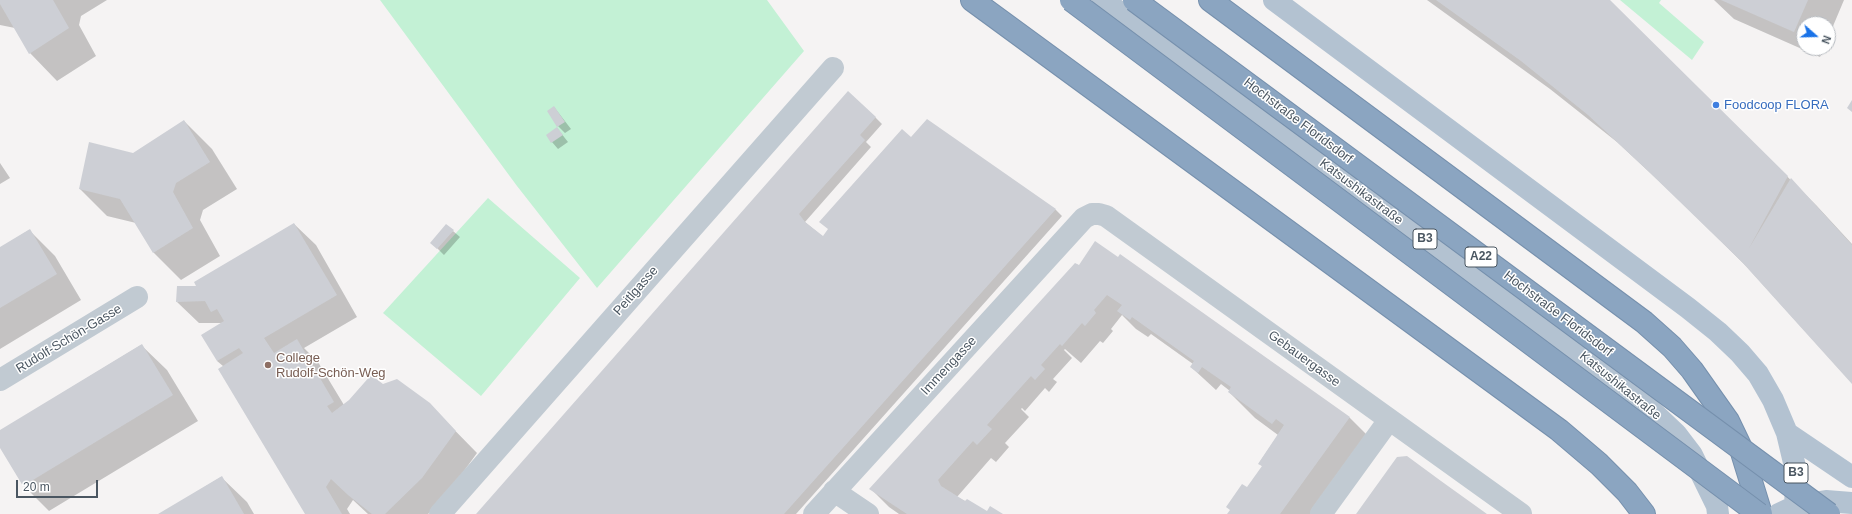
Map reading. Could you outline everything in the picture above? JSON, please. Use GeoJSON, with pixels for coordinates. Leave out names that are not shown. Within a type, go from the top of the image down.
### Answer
{"type":"FeatureCollection","features":[{"type":"Feature","properties":{"kind":"highway"},"geometry":{"type":"LineString","coordinates":[[972,0],[1559,430],[1599,464],[1627,492],[1644,514]]}},
{"type":"Feature","properties":{"kind":"highway"},"geometry":{"type":"LineString","coordinates":[[1071,0],[1760,514]]}},
{"type":"Feature","properties":{"kind":"highway","name":"Hochstraße Floridsdorf"},"geometry":{"type":"LineString","coordinates":[[1134,0],[1829,514]]}},
{"type":"Feature","properties":{"kind":"highway"},"geometry":{"type":"LineString","coordinates":[[1210,0],[1644,322],[1672,346],[1696,375],[1728,421],[1746,463],[1760,514]]}},
{"type":"Feature","properties":{"kind":"main road","name":"Katsushikastraße"},"geometry":{"type":"LineString","coordinates":[[1103,0],[1638,398],[1676,434],[1692,455],[1704,477],[1719,511]]}},
{"type":"Feature","properties":{"kind":"main road","name":"B3"},"geometry":{"type":"LineString","coordinates":[[1274,0],[1718,332],[1740,353],[1758,374],[1773,400],[1787,433],[1796,471],[1790,511],[1826,501],[1852,503]]}},
{"type":"Feature","properties":{"kind":"main road","name":"B3"},"geometry":{"type":"LineString","coordinates":[[1787,433],[1852,477]]}},
{"type":"Feature","properties":{"kind":"street","name":"Peitlgasse"},"geometry":{"type":"LineString","coordinates":[[440,514],[833,68]]}},
{"type":"Feature","properties":{"kind":"street","name":"Gebauergasse"},"geometry":{"type":"LineString","coordinates":[[1084,218],[1092,214],[1106,216],[1521,514]]}},
{"type":"Feature","properties":{"kind":"street","name":"Immengasse"},"geometry":{"type":"LineString","coordinates":[[814,514],[1084,218]]}},
{"type":"Feature","properties":{"kind":"street","name":"Rudolf-Schön-Gasse"},"geometry":{"type":"LineString","coordinates":[[0,380],[137,297]]}},
{"type":"Feature","properties":{"kind":"street"},"geometry":{"type":"LineString","coordinates":[[1321,514],[1389,420]]}},
{"type":"Feature","properties":{"kind":"street"},"geometry":{"type":"LineString","coordinates":[[834,491],[868,514]]}},
{"type":"Feature","properties":{"kind":"green space"},"geometry":{"type":"Polygon","coordinates":[[[380,0],[767,0],[804,51],[597,288],[517,186],[380,0]]]}},
{"type":"Feature","properties":{"kind":"green space"},"geometry":{"type":"Polygon","coordinates":[[[1620,0],[1661,0],[1659,3],[1704,42],[1692,60],[1620,0]]]}},
{"type":"Feature","properties":{"kind":"green space"},"geometry":{"type":"Polygon","coordinates":[[[488,198],[580,278],[481,396],[383,313],[488,198]]]}},
{"type":"Feature","properties":{"kind":"building"},"geometry":{"type":"Polygon","coordinates":[[[0,0],[53,0],[69,28],[29,54],[0,4],[0,0]]]}},
{"type":"Feature","properties":{"kind":"building"},"geometry":{"type":"Polygon","coordinates":[[[1436,0],[1610,0],[1788,176],[1748,250],[1791,178],[1852,245],[1852,384],[1742,262],[1588,115],[1521,61],[1436,0]]]}},
{"type":"Feature","properties":{"kind":"building"},"geometry":{"type":"Polygon","coordinates":[[[1721,0],[1808,0],[1801,16],[1796,16],[1796,27],[1794,32],[1721,0]]]}},
{"type":"Feature","properties":{"kind":"building"},"geometry":{"type":"Polygon","coordinates":[[[848,91],[876,117],[860,135],[865,140],[799,214],[805,222],[823,236],[828,229],[819,222],[902,129],[911,137],[927,119],[1056,209],[784,514],[476,514],[848,91]]]}},
{"type":"Feature","properties":{"kind":"building"},"geometry":{"type":"Polygon","coordinates":[[[1852,100],[1852,112],[1847,108],[1852,100]]]}},
{"type":"Feature","properties":{"kind":"building"},"geometry":{"type":"Polygon","coordinates":[[[554,106],[565,122],[557,127],[547,111],[554,106]]]}},
{"type":"Feature","properties":{"kind":"building"},"geometry":{"type":"Polygon","coordinates":[[[184,120],[210,162],[176,183],[173,192],[193,228],[153,253],[120,199],[79,189],[89,142],[133,153],[184,120]]]}},
{"type":"Feature","properties":{"kind":"building"},"geometry":{"type":"Polygon","coordinates":[[[557,127],[563,135],[551,143],[546,135],[557,127]]]}},
{"type":"Feature","properties":{"kind":"building","name":"College Rudolf-Schön-Weg"},"geometry":{"type":"Polygon","coordinates":[[[294,223],[337,295],[264,338],[274,353],[297,339],[334,402],[327,406],[332,413],[349,400],[371,375],[383,384],[397,379],[430,403],[456,431],[422,478],[385,514],[372,514],[331,479],[326,487],[342,514],[305,514],[218,369],[243,353],[239,348],[217,361],[201,335],[224,321],[217,309],[211,312],[205,301],[176,302],[177,286],[196,286],[194,282],[294,223]]]}},
{"type":"Feature","properties":{"kind":"building"},"geometry":{"type":"Polygon","coordinates":[[[446,224],[454,230],[437,249],[430,243],[446,224]]]}},
{"type":"Feature","properties":{"kind":"building"},"geometry":{"type":"Polygon","coordinates":[[[30,229],[57,274],[0,308],[0,247],[30,229]]]}},
{"type":"Feature","properties":{"kind":"building"},"geometry":{"type":"Polygon","coordinates":[[[1095,241],[1118,257],[1120,254],[1350,417],[1280,514],[1227,514],[1230,510],[1226,507],[1242,484],[1247,487],[1262,466],[1258,464],[1284,425],[1276,419],[1272,424],[1228,392],[1231,387],[1202,367],[1198,373],[1190,367],[1194,361],[1132,317],[1130,320],[1117,311],[1122,305],[1107,295],[1094,310],[1096,313],[1085,326],[1082,323],[1062,346],[1060,344],[1041,365],[1045,369],[1035,380],[1031,376],[987,425],[992,429],[977,445],[973,441],[938,480],[941,486],[965,501],[967,499],[987,511],[990,506],[1003,514],[907,514],[869,489],[1075,263],[1079,265],[1095,241]]]}},
{"type":"Feature","properties":{"kind":"building"},"geometry":{"type":"Polygon","coordinates":[[[142,344],[173,395],[23,486],[0,448],[0,430],[142,344]]]}},
{"type":"Feature","properties":{"kind":"building"},"geometry":{"type":"Polygon","coordinates":[[[1407,456],[1487,514],[1356,514],[1397,457],[1407,456]]]}},
{"type":"Feature","properties":{"kind":"building"},"geometry":{"type":"Polygon","coordinates":[[[222,476],[244,514],[158,514],[222,476]]]}},
{"type":"Feature","properties":{"kind":"place","name":"Foodcoop FLORA"},"geometry":{"type":"Point","coordinates":[1716,105]}},
{"type":"Feature","properties":{"kind":"place","name":"College Rudolf-Schön-Weg"},"geometry":{"type":"Point","coordinates":[268,365]}}]}
